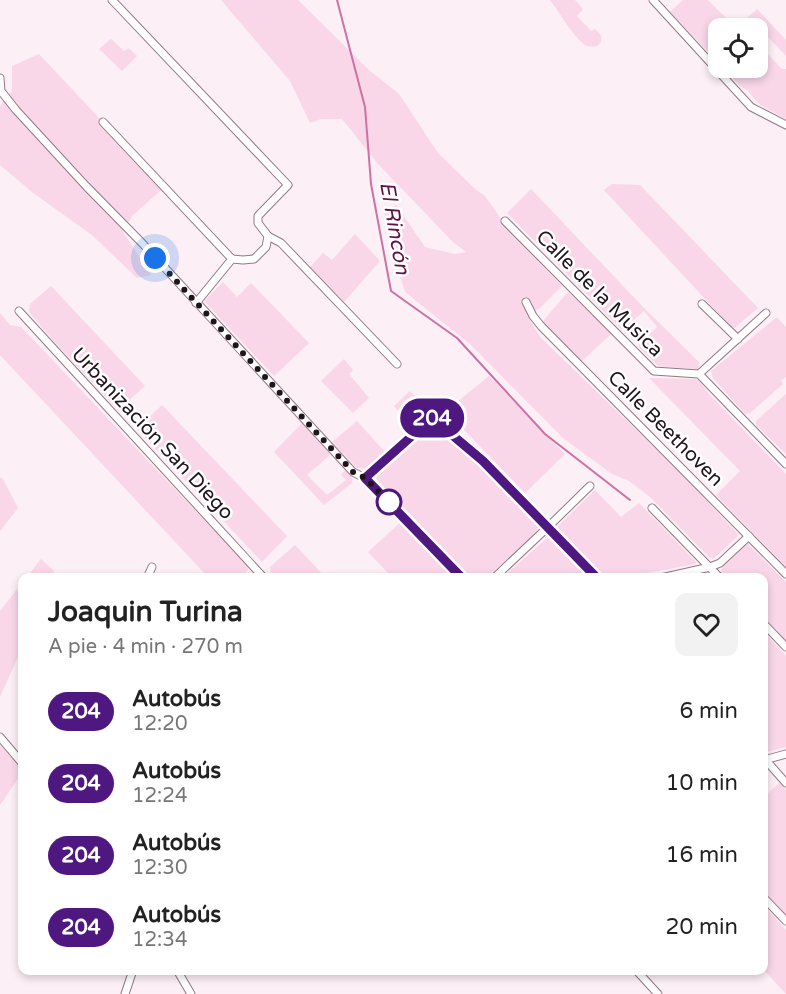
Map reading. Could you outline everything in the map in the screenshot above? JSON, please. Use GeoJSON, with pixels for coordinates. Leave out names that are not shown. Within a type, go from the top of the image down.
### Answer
{"type":"FeatureCollection","features":[{"type":"Feature","properties":{"kind":"street"},"geometry":{"type":"LineString","coordinates":[[112,0],[288,185],[258,216],[258,223],[268,236],[281,243],[397,364]]}},
{"type":"Feature","properties":{"kind":"street"},"geometry":{"type":"LineString","coordinates":[[653,0],[751,106],[786,125]]}},
{"type":"Feature","properties":{"kind":"street"},"geometry":{"type":"LineString","coordinates":[[0,78],[1,91],[16,110],[86,186],[142,243],[353,472],[365,478],[457,573]]}},
{"type":"Feature","properties":{"kind":"street"},"geometry":{"type":"LineString","coordinates":[[103,122],[232,259],[254,259],[266,247],[268,236]]}},
{"type":"Feature","properties":{"kind":"street","name":"Calle de la Musica"},"geometry":{"type":"LineString","coordinates":[[505,221],[654,371],[699,374]]}},
{"type":"Feature","properties":{"kind":"street"},"geometry":{"type":"LineString","coordinates":[[196,303],[232,259]]}},
{"type":"Feature","properties":{"kind":"street","name":"Calle Beethoven"},"geometry":{"type":"LineString","coordinates":[[526,302],[541,326],[786,574]]}},
{"type":"Feature","properties":{"kind":"street"},"geometry":{"type":"LineString","coordinates":[[702,304],[738,339]]}},
{"type":"Feature","properties":{"kind":"street","name":"Urbanización San Diego"},"geometry":{"type":"LineString","coordinates":[[19,312],[259,573]]}},
{"type":"Feature","properties":{"kind":"street"},"geometry":{"type":"LineString","coordinates":[[766,314],[699,374],[786,464]]}},
{"type":"Feature","properties":{"kind":"street"},"geometry":{"type":"LineString","coordinates":[[365,478],[432,418],[483,461],[592,573]]}},
{"type":"Feature","properties":{"kind":"street"},"geometry":{"type":"LineString","coordinates":[[499,573],[590,486]]}},
{"type":"Feature","properties":{"kind":"street"},"geometry":{"type":"LineString","coordinates":[[652,508],[715,573]]}},
{"type":"Feature","properties":{"kind":"street"},"geometry":{"type":"LineString","coordinates":[[684,573],[720,563],[749,536]]}},
{"type":"Feature","properties":{"kind":"street"},"geometry":{"type":"LineString","coordinates":[[149,573],[152,567]]}},
{"type":"Feature","properties":{"kind":"street"},"geometry":{"type":"LineString","coordinates":[[768,628],[786,647]]}},
{"type":"Feature","properties":{"kind":"street"},"geometry":{"type":"LineString","coordinates":[[0,736],[18,758]]}},
{"type":"Feature","properties":{"kind":"street"},"geometry":{"type":"LineString","coordinates":[[768,758],[786,754]]}},
{"type":"Feature","properties":{"kind":"street"},"geometry":{"type":"LineString","coordinates":[[768,763],[786,783]]}},
{"type":"Feature","properties":{"kind":"street"},"geometry":{"type":"LineString","coordinates":[[768,902],[786,921]]}},
{"type":"Feature","properties":{"kind":"street"},"geometry":{"type":"LineString","coordinates":[[125,994],[131,975]]}},
{"type":"Feature","properties":{"kind":"street"},"geometry":{"type":"LineString","coordinates":[[180,975],[191,994]]}},
{"type":"Feature","properties":{"kind":"street"},"geometry":{"type":"LineString","coordinates":[[641,975],[658,994]]}},
{"type":"Feature","properties":{"kind":"shaded area"},"geometry":{"type":"Polygon","coordinates":[[[221,0],[298,0],[369,70],[399,94],[438,153],[485,196],[509,230],[562,286],[540,308],[527,315],[540,337],[679,471],[738,534],[737,537],[713,559],[708,556],[649,496],[629,481],[612,474],[563,438],[470,344],[405,292],[395,259],[392,235],[384,213],[396,205],[425,247],[455,254],[466,252],[453,242],[378,164],[342,119],[321,119],[310,123],[290,81],[221,0]]]}},
{"type":"Feature","properties":{"kind":"shaded area"},"geometry":{"type":"Polygon","coordinates":[[[550,0],[575,0],[583,9],[577,16],[591,31],[595,29],[600,34],[601,42],[594,47],[585,45],[570,29],[550,0]]]}},
{"type":"Feature","properties":{"kind":"shaded area"},"geometry":{"type":"Polygon","coordinates":[[[683,0],[708,0],[726,18],[708,18],[708,52],[670,12],[683,0]]]}},
{"type":"Feature","properties":{"kind":"shaded area"},"geometry":{"type":"Polygon","coordinates":[[[757,9],[765,18],[747,18],[757,9]]]}},
{"type":"Feature","properties":{"kind":"shaded area"},"geometry":{"type":"Polygon","coordinates":[[[768,21],[786,40],[786,56],[768,37],[768,21]]]}},
{"type":"Feature","properties":{"kind":"shaded area"},"geometry":{"type":"Polygon","coordinates":[[[111,39],[124,51],[129,48],[137,56],[122,71],[99,49],[111,39]]]}},
{"type":"Feature","properties":{"kind":"shaded area"},"geometry":{"type":"Polygon","coordinates":[[[39,54],[163,186],[132,216],[123,232],[151,275],[137,278],[93,236],[32,192],[0,165],[0,106],[12,91],[12,66],[39,54]]]}},
{"type":"Feature","properties":{"kind":"shaded area"},"geometry":{"type":"Polygon","coordinates":[[[768,54],[782,69],[786,69],[786,119],[760,105],[747,90],[732,78],[768,78],[768,54]]]}},
{"type":"Feature","properties":{"kind":"shaded area"},"geometry":{"type":"Polygon","coordinates":[[[612,184],[640,185],[758,308],[733,329],[604,190],[612,184]]]}},
{"type":"Feature","properties":{"kind":"shaded area"},"geometry":{"type":"Polygon","coordinates":[[[531,189],[645,309],[699,362],[698,369],[657,365],[638,346],[657,327],[644,311],[622,330],[507,213],[531,189]]]}},
{"type":"Feature","properties":{"kind":"shaded area"},"geometry":{"type":"Polygon","coordinates":[[[355,234],[380,261],[344,302],[310,267],[323,253],[332,260],[355,234]]]}},
{"type":"Feature","properties":{"kind":"shaded area"},"geometry":{"type":"Polygon","coordinates":[[[223,282],[237,297],[251,283],[309,343],[274,376],[204,301],[223,282]]]}},
{"type":"Feature","properties":{"kind":"shaded area"},"geometry":{"type":"Polygon","coordinates":[[[51,286],[145,386],[118,410],[29,312],[30,304],[51,286]]]}},
{"type":"Feature","properties":{"kind":"shaded area"},"geometry":{"type":"Polygon","coordinates":[[[568,292],[612,333],[579,364],[542,322],[568,292]]]}},
{"type":"Feature","properties":{"kind":"shaded area"},"geometry":{"type":"Polygon","coordinates":[[[0,313],[10,325],[21,327],[248,566],[248,570],[245,573],[204,573],[0,355],[0,313]]]}},
{"type":"Feature","properties":{"kind":"shaded area"},"geometry":{"type":"Polygon","coordinates":[[[777,317],[786,327],[786,377],[781,380],[783,384],[750,413],[745,414],[713,378],[711,371],[777,317]]]}},
{"type":"Feature","properties":{"kind":"shaded area"},"geometry":{"type":"Polygon","coordinates":[[[344,359],[353,370],[349,374],[369,398],[353,413],[321,381],[344,359]]]}},
{"type":"Feature","properties":{"kind":"shaded area"},"geometry":{"type":"Polygon","coordinates":[[[489,376],[565,454],[525,493],[446,411],[489,376]]]}},
{"type":"Feature","properties":{"kind":"shaded area"},"geometry":{"type":"Polygon","coordinates":[[[649,378],[696,379],[786,474],[786,567],[716,495],[740,471],[649,378]]]}},
{"type":"Feature","properties":{"kind":"shaded area"},"geometry":{"type":"Polygon","coordinates":[[[410,391],[429,412],[411,427],[394,406],[410,391]]]}},
{"type":"Feature","properties":{"kind":"shaded area"},"geometry":{"type":"Polygon","coordinates":[[[786,394],[786,454],[756,425],[756,421],[786,394]]]}},
{"type":"Feature","properties":{"kind":"shaded area"},"geometry":{"type":"Polygon","coordinates":[[[162,405],[287,536],[262,562],[137,429],[162,405]]]}},
{"type":"Feature","properties":{"kind":"shaded area"},"geometry":{"type":"Polygon","coordinates":[[[357,421],[385,452],[365,469],[357,468],[332,442],[357,421]]]}},
{"type":"Feature","properties":{"kind":"shaded area"},"geometry":{"type":"Polygon","coordinates":[[[303,422],[330,455],[307,475],[327,495],[346,480],[341,475],[345,470],[352,477],[352,483],[324,505],[274,452],[303,422]]]}},
{"type":"Feature","properties":{"kind":"shaded area"},"geometry":{"type":"Polygon","coordinates":[[[430,426],[477,461],[537,523],[538,527],[535,535],[492,573],[467,573],[379,482],[376,478],[378,473],[430,426]]]}},
{"type":"Feature","properties":{"kind":"shaded area"},"geometry":{"type":"Polygon","coordinates":[[[0,477],[18,508],[0,531],[0,477]]]}},
{"type":"Feature","properties":{"kind":"shaded area"},"geometry":{"type":"Polygon","coordinates":[[[595,490],[621,517],[639,503],[696,564],[646,573],[600,573],[559,530],[558,526],[595,490]]]}},
{"type":"Feature","properties":{"kind":"shaded area"},"geometry":{"type":"Polygon","coordinates":[[[402,521],[451,573],[388,573],[368,552],[402,521]]]}},
{"type":"Feature","properties":{"kind":"shaded area"},"geometry":{"type":"Polygon","coordinates":[[[550,537],[583,573],[508,573],[550,537]]]}},
{"type":"Feature","properties":{"kind":"shaded area"},"geometry":{"type":"Polygon","coordinates":[[[748,544],[786,582],[786,641],[768,621],[768,573],[721,572],[725,563],[740,548],[748,544]]]}},
{"type":"Feature","properties":{"kind":"shaded area"},"geometry":{"type":"Polygon","coordinates":[[[295,545],[321,573],[271,573],[270,567],[295,545]]]}},
{"type":"Feature","properties":{"kind":"shaded area"},"geometry":{"type":"Polygon","coordinates":[[[41,559],[54,571],[53,573],[30,573],[41,559]]]}},
{"type":"Feature","properties":{"kind":"shaded area"},"geometry":{"type":"Polygon","coordinates":[[[18,588],[18,657],[0,697],[0,611],[18,588]]]}},
{"type":"Feature","properties":{"kind":"shaded area"},"geometry":{"type":"Polygon","coordinates":[[[768,636],[786,656],[786,747],[768,752],[768,636]]]}},
{"type":"Feature","properties":{"kind":"shaded area"},"geometry":{"type":"Polygon","coordinates":[[[0,745],[18,765],[18,779],[0,805],[0,745]]]}},
{"type":"Feature","properties":{"kind":"shaded area"},"geometry":{"type":"Polygon","coordinates":[[[779,783],[786,790],[786,915],[768,895],[768,793],[779,783]]]}},
{"type":"Feature","properties":{"kind":"shaded area"},"geometry":{"type":"Polygon","coordinates":[[[768,910],[786,930],[786,994],[768,974],[768,910]]]}},
{"type":"Feature","properties":{"kind":"waterway","name":"El Rincón"},"geometry":{"type":"LineString","coordinates":[[337,0],[365,107],[371,184],[391,291],[457,338],[545,434],[630,500]]}},
{"type":"Feature","properties":{"kind":"bus line","name":"204"},"geometry":{"type":"LineString","coordinates":[[457,573],[365,478],[432,418],[483,461],[592,573]]}},
{"type":"Feature","properties":{"kind":"route"},"geometry":{"type":"LineString","coordinates":[[155,258],[353,472],[365,478],[389,502]]}}]}
